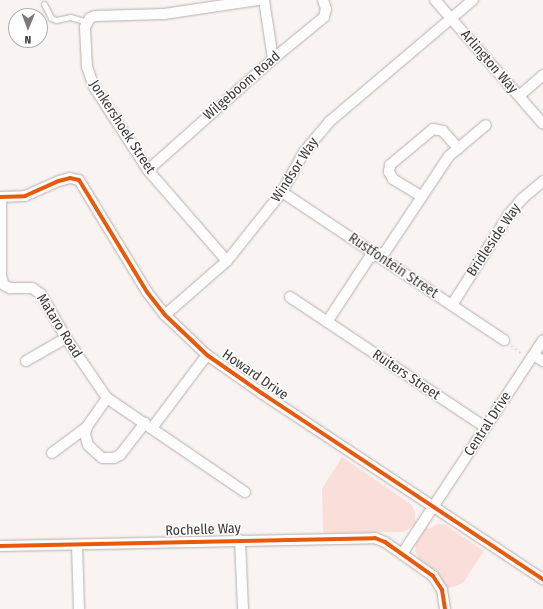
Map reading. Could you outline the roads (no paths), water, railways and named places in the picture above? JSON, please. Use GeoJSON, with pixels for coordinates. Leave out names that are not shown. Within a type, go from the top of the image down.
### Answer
{"type":"FeatureCollection","features":[{"type":"Feature","properties":{"kind":"street"},"geometry":{"type":"LineString","coordinates":[[88,22],[95,16],[164,14],[258,0]]}},
{"type":"Feature","properties":{"kind":"street"},"geometry":{"type":"LineString","coordinates":[[264,0],[273,59]]}},
{"type":"Feature","properties":{"kind":"street","name":"Wilgeboom Road"},"geometry":{"type":"LineString","coordinates":[[148,170],[273,59],[324,17],[326,9],[323,0]]}},
{"type":"Feature","properties":{"kind":"street","name":"Arlington Way"},"geometry":{"type":"LineString","coordinates":[[435,0],[543,124]]}},
{"type":"Feature","properties":{"kind":"street","name":"Windsor Way"},"geometry":{"type":"LineString","coordinates":[[165,315],[227,261],[282,192],[304,152],[329,122],[474,0]]}},
{"type":"Feature","properties":{"kind":"street","name":"Jonkershoek Street"},"geometry":{"type":"LineString","coordinates":[[88,22],[85,27],[90,76],[94,87],[148,170],[227,261]]}},
{"type":"Feature","properties":{"kind":"street"},"geometry":{"type":"LineString","coordinates":[[519,96],[543,74]]}},
{"type":"Feature","properties":{"kind":"street"},"geometry":{"type":"LineString","coordinates":[[327,322],[369,258],[385,252],[449,156],[486,125]]}},
{"type":"Feature","properties":{"kind":"street"},"geometry":{"type":"LineString","coordinates":[[421,196],[392,179],[389,172],[390,166],[433,128],[443,131],[458,148]]}},
{"type":"Feature","properties":{"kind":"street","name":"Howard Drive"},"geometry":{"type":"LineString","coordinates":[[1,196],[25,196],[59,181],[70,178],[79,180],[131,268],[165,315],[207,355],[263,394],[543,580]]}},
{"type":"Feature","properties":{"kind":"street","name":"Bridleside Way"},"geometry":{"type":"LineString","coordinates":[[452,305],[510,214],[523,198],[543,181]]}},
{"type":"Feature","properties":{"kind":"street","name":"Rustfontein Street"},"geometry":{"type":"LineString","coordinates":[[282,192],[504,340]]}},
{"type":"Feature","properties":{"kind":"street","name":"Mataro Road"},"geometry":{"type":"LineString","coordinates":[[1,196],[1,279],[4,284],[10,288],[32,288],[39,292],[66,338],[108,398],[245,492]]}},
{"type":"Feature","properties":{"kind":"street","name":"Ruiters Street"},"geometry":{"type":"LineString","coordinates":[[290,297],[485,427]]}},
{"type":"Feature","properties":{"kind":"street"},"geometry":{"type":"LineString","coordinates":[[26,361],[66,338]]}},
{"type":"Feature","properties":{"kind":"street","name":"Central Drive"},"geometry":{"type":"LineString","coordinates":[[433,507],[485,427],[529,355],[543,340]]}},
{"type":"Feature","properties":{"kind":"street"},"geometry":{"type":"LineString","coordinates":[[87,427],[85,434],[88,445],[102,458],[109,459],[120,455],[149,426],[207,355]]}},
{"type":"Feature","properties":{"kind":"street"},"geometry":{"type":"LineString","coordinates":[[529,355],[543,361]]}},
{"type":"Feature","properties":{"kind":"street"},"geometry":{"type":"LineString","coordinates":[[52,453],[87,427],[108,398]]}},
{"type":"Feature","properties":{"kind":"street"},"geometry":{"type":"LineString","coordinates":[[402,554],[433,507]]}},
{"type":"Feature","properties":{"kind":"street","name":"Rochelle Way"},"geometry":{"type":"LineString","coordinates":[[0,546],[375,538],[385,542],[429,572],[437,580],[444,596],[445,609]]}},
{"type":"Feature","properties":{"kind":"street"},"geometry":{"type":"LineString","coordinates":[[240,540],[243,609]]}},
{"type":"Feature","properties":{"kind":"street"},"geometry":{"type":"LineString","coordinates":[[77,545],[78,609]]}},
{"type":"Feature","properties":{"kind":"lane"},"geometry":{"type":"LineString","coordinates":[[44,4],[51,18],[56,20],[70,17],[88,22]]}}]}
